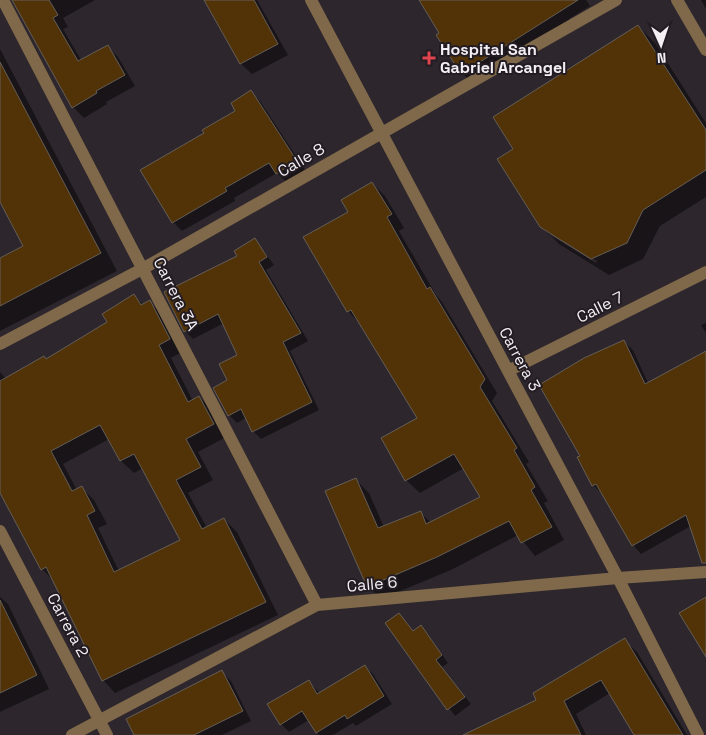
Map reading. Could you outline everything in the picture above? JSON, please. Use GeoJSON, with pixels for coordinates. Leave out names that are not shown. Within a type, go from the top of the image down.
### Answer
{"type":"FeatureCollection","features":[{"type":"Feature","properties":{"kind":"street","name":"Carrera 3A"},"geometry":{"type":"LineString","coordinates":[[3,0],[144,268],[317,605]]}},
{"type":"Feature","properties":{"kind":"street","name":"Carrera 3"},"geometry":{"type":"LineString","coordinates":[[311,0],[383,132],[618,578],[698,735]]}},
{"type":"Feature","properties":{"kind":"street","name":"Calle 8"},"geometry":{"type":"LineString","coordinates":[[0,344],[144,268],[616,0]]}},
{"type":"Feature","properties":{"kind":"street"},"geometry":{"type":"LineString","coordinates":[[677,0],[706,50]]}},
{"type":"Feature","properties":{"kind":"street","name":"Calle 7"},"geometry":{"type":"LineString","coordinates":[[508,371],[706,272]]}},
{"type":"Feature","properties":{"kind":"street","name":"Carrera 2"},"geometry":{"type":"LineString","coordinates":[[0,531],[107,735]]}},
{"type":"Feature","properties":{"kind":"street","name":"Calle 6"},"geometry":{"type":"LineString","coordinates":[[72,735],[317,605],[706,572]]}},
{"type":"Feature","properties":{"kind":"building"},"geometry":{"type":"Polygon","coordinates":[[[12,0],[49,0],[58,15],[53,18],[78,61],[108,45],[125,75],[96,91],[97,93],[72,108],[12,0]]]}},
{"type":"Feature","properties":{"kind":"building"},"geometry":{"type":"Polygon","coordinates":[[[204,0],[254,0],[278,44],[240,64],[204,0]]]}},
{"type":"Feature","properties":{"kind":"building"},"geometry":{"type":"Polygon","coordinates":[[[419,0],[578,0],[461,74],[436,35],[439,33],[419,0]]]}},
{"type":"Feature","properties":{"kind":"building"},"geometry":{"type":"Polygon","coordinates":[[[638,25],[706,130],[706,170],[643,210],[627,243],[591,259],[540,227],[497,159],[513,149],[493,117],[638,25]]]}},
{"type":"Feature","properties":{"kind":"building"},"geometry":{"type":"Polygon","coordinates":[[[0,62],[101,253],[0,306],[0,258],[23,246],[0,202],[0,62]]]}},
{"type":"Feature","properties":{"kind":"building"},"geometry":{"type":"Polygon","coordinates":[[[251,90],[297,161],[276,174],[269,163],[225,188],[227,191],[172,223],[140,170],[204,133],[202,130],[235,111],[231,103],[251,90]]]}},
{"type":"Feature","properties":{"kind":"building"},"geometry":{"type":"Polygon","coordinates":[[[372,182],[392,214],[387,217],[427,289],[430,287],[485,379],[480,387],[517,448],[514,450],[535,487],[531,490],[552,527],[521,543],[509,521],[437,557],[367,587],[325,491],[356,478],[378,528],[421,511],[426,524],[480,497],[454,454],[405,481],[381,438],[417,418],[351,310],[347,312],[303,237],[348,212],[341,200],[372,182]]]}},
{"type":"Feature","properties":{"kind":"building"},"geometry":{"type":"Polygon","coordinates":[[[255,238],[267,257],[259,262],[301,333],[283,342],[312,402],[252,432],[241,409],[228,416],[213,388],[227,380],[219,364],[237,355],[218,314],[184,332],[164,292],[237,256],[234,251],[255,238]]]}},
{"type":"Feature","properties":{"kind":"building"},"geometry":{"type":"Polygon","coordinates":[[[134,294],[141,305],[150,300],[170,339],[159,345],[188,402],[199,396],[214,424],[186,439],[201,467],[176,480],[202,529],[224,518],[266,602],[102,681],[46,567],[41,570],[0,493],[0,381],[44,356],[46,359],[107,322],[102,314],[134,294]],[[100,425],[51,451],[72,491],[82,486],[95,511],[87,515],[114,572],[180,540],[134,454],[120,461],[100,425]]]}},
{"type":"Feature","properties":{"kind":"building"},"geometry":{"type":"Polygon","coordinates":[[[624,340],[645,384],[706,351],[706,563],[702,563],[686,515],[632,546],[596,484],[592,486],[577,457],[580,456],[539,385],[584,358],[624,340]]]}},
{"type":"Feature","properties":{"kind":"building"},"geometry":{"type":"Polygon","coordinates":[[[706,597],[706,657],[679,613],[706,597]]]}},
{"type":"Feature","properties":{"kind":"building"},"geometry":{"type":"Polygon","coordinates":[[[0,600],[37,675],[0,693],[0,600]]]}},
{"type":"Feature","properties":{"kind":"building"},"geometry":{"type":"Polygon","coordinates":[[[399,613],[413,631],[421,625],[442,655],[436,660],[465,697],[447,710],[385,623],[399,613]]]}},
{"type":"Feature","properties":{"kind":"building"},"geometry":{"type":"Polygon","coordinates":[[[625,638],[683,735],[634,735],[601,680],[564,701],[581,735],[463,735],[536,700],[533,693],[625,638]]]}},
{"type":"Feature","properties":{"kind":"building"},"geometry":{"type":"Polygon","coordinates":[[[365,665],[384,696],[347,719],[345,715],[316,733],[302,711],[280,725],[267,704],[309,680],[317,694],[365,665]]]}},
{"type":"Feature","properties":{"kind":"building"},"geometry":{"type":"Polygon","coordinates":[[[222,670],[243,711],[194,735],[134,735],[126,719],[222,670]]]}},
{"type":"Feature","properties":{"kind":"place","name":"Hospital San Gabriel Arcangel"},"geometry":{"type":"Point","coordinates":[429,58]}}]}
